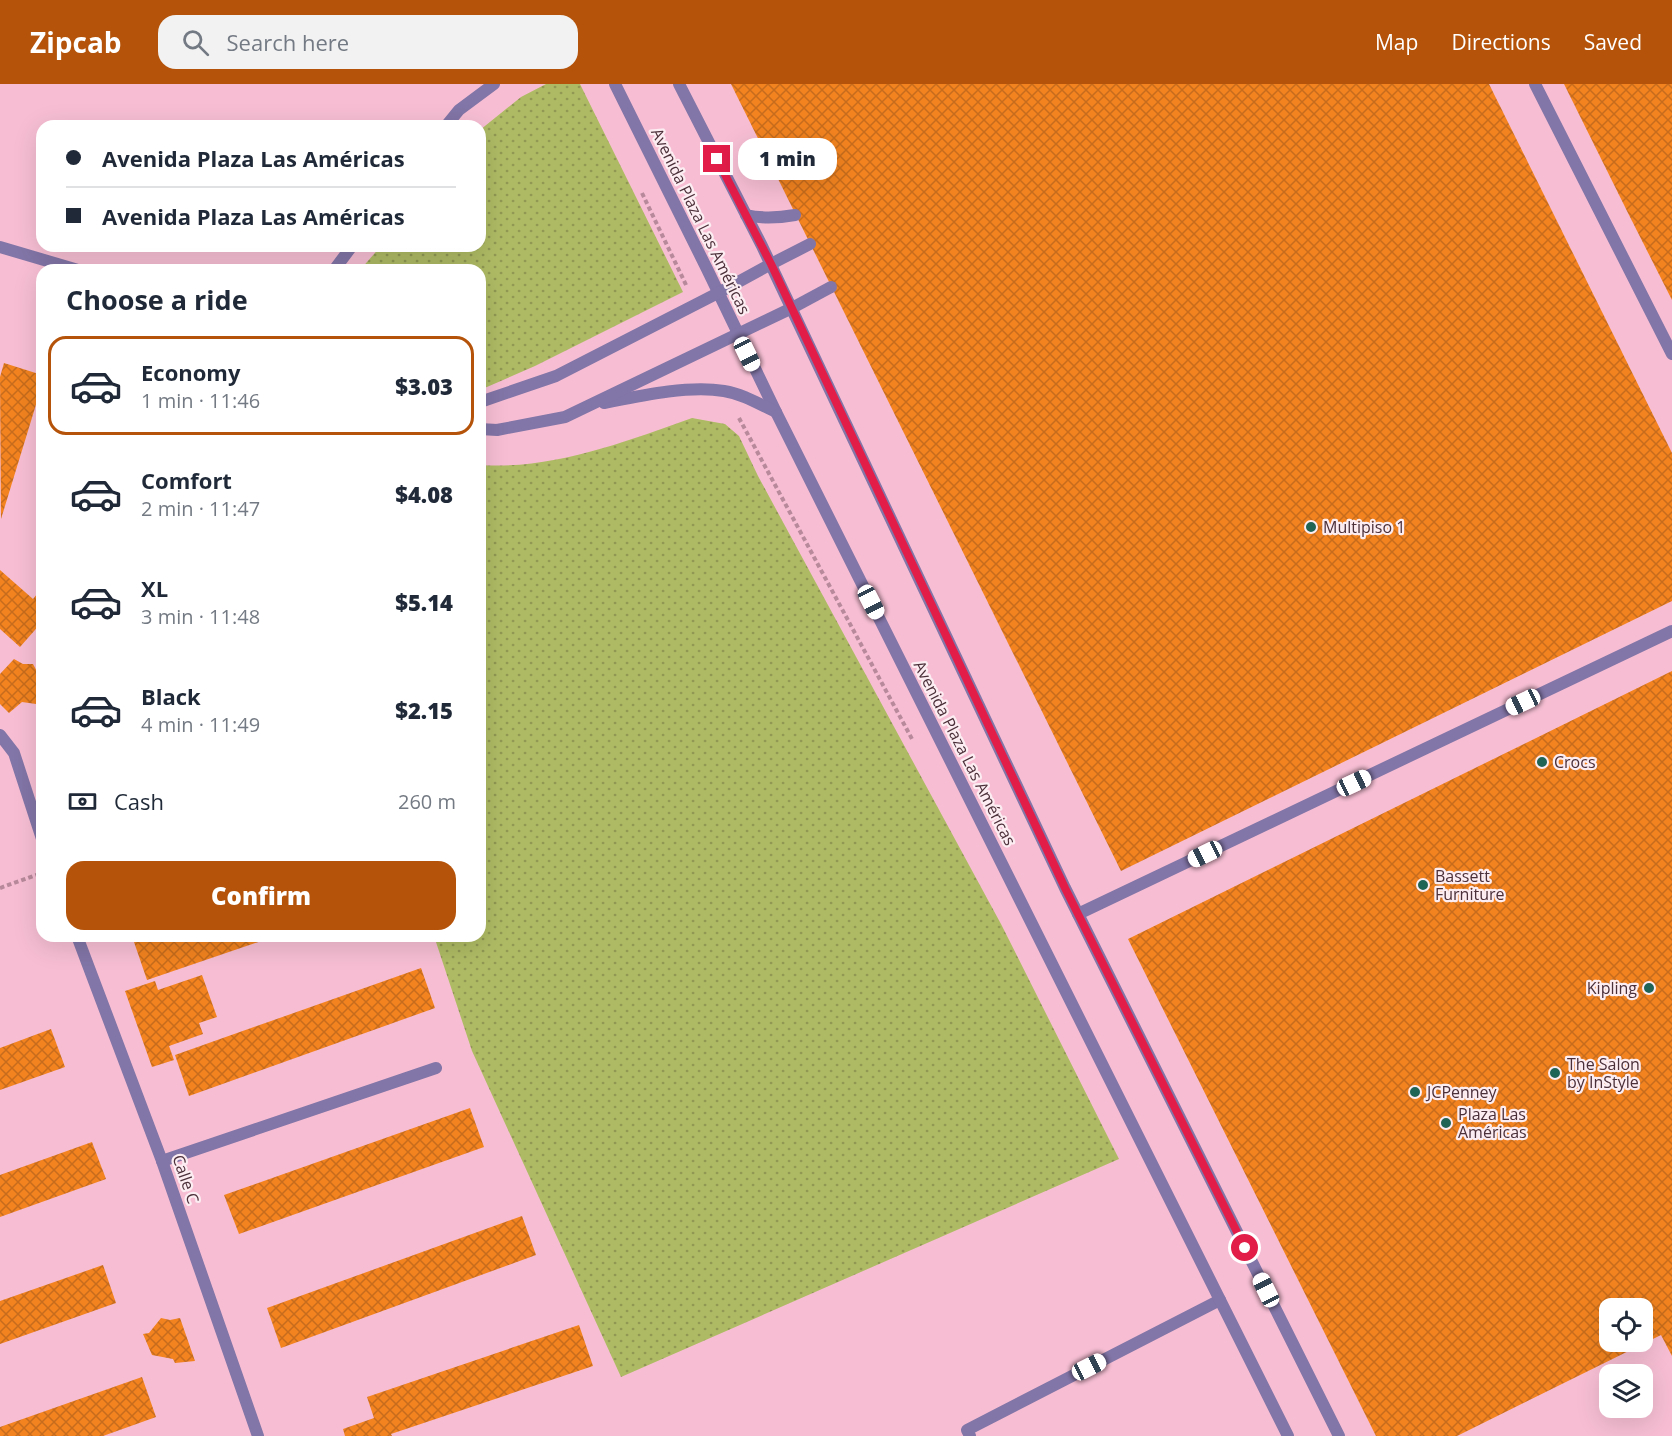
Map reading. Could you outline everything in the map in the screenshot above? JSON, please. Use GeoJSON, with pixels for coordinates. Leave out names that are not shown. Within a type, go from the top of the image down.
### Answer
{"type":"FeatureCollection","features":[{"type":"Feature","properties":{"kind":"street"},"geometry":{"type":"LineString","coordinates":[[451,120],[459,110],[494,84]]}},
{"type":"Feature","properties":{"kind":"street","name":"Avenida Plaza Las Américas"},"geometry":{"type":"LineString","coordinates":[[615,84],[776,412],[1288,1436]]}},
{"type":"Feature","properties":{"kind":"street","name":"Avenida Plaza Las Américas"},"geometry":{"type":"LineString","coordinates":[[679,84],[771,264],[1078,914],[1339,1436]]}},
{"type":"Feature","properties":{"kind":"street"},"geometry":{"type":"LineString","coordinates":[[1535,84],[1672,354]]}},
{"type":"Feature","properties":{"kind":"street"},"geometry":{"type":"LineString","coordinates":[[746,214],[778,218],[795,215]]}},
{"type":"Feature","properties":{"kind":"street"},"geometry":{"type":"LineString","coordinates":[[486,400],[556,376],[810,244]]}},
{"type":"Feature","properties":{"kind":"street"},"geometry":{"type":"LineString","coordinates":[[0,247],[58,264]]}},
{"type":"Feature","properties":{"kind":"street"},"geometry":{"type":"LineString","coordinates":[[486,429],[497,430],[565,417],[831,288]]}},
{"type":"Feature","properties":{"kind":"street"},"geometry":{"type":"LineString","coordinates":[[585,407],[655,393],[705,390],[724,391],[745,397],[776,412]]}},
{"type":"Feature","properties":{"kind":"street"},"geometry":{"type":"LineString","coordinates":[[1078,914],[1672,631]]}},
{"type":"Feature","properties":{"kind":"street"},"geometry":{"type":"LineString","coordinates":[[0,735],[14,753],[36,821]]}},
{"type":"Feature","properties":{"kind":"street","name":"Calle C"},"geometry":{"type":"LineString","coordinates":[[79,942],[162,1161],[258,1436]]}},
{"type":"Feature","properties":{"kind":"street"},"geometry":{"type":"LineString","coordinates":[[162,1161],[436,1068]]}},
{"type":"Feature","properties":{"kind":"street"},"geometry":{"type":"LineString","coordinates":[[970,1436],[967,1430],[1220,1300]]}},
{"type":"Feature","properties":{"kind":"path"},"geometry":{"type":"LineString","coordinates":[[0,888],[36,875]]}},
{"type":"Feature","properties":{"kind":"green space"},"geometry":{"type":"Polygon","coordinates":[[[546,84],[580,84],[683,292],[535,366],[486,387],[486,264],[365,264],[376,252],[486,252],[486,125],[521,97],[546,84]]]}},
{"type":"Feature","properties":{"kind":"green space"},"geometry":{"type":"Polygon","coordinates":[[[692,418],[725,424],[739,436],[758,476],[1001,924],[1119,1159],[621,1377],[472,1051],[436,942],[486,942],[486,465],[534,463],[561,459],[614,445],[692,418]]]}},
{"type":"Feature","properties":{"kind":"building","name":"Multipiso 1"},"geometry":{"type":"Polygon","coordinates":[[[731,84],[1489,84],[1672,453],[1672,601],[1121,871],[731,84]]]}},
{"type":"Feature","properties":{"kind":"building"},"geometry":{"type":"Polygon","coordinates":[[[1564,84],[1672,84],[1672,300],[1629,215],[1564,84]]]}},
{"type":"Feature","properties":{"kind":"building"},"geometry":{"type":"Polygon","coordinates":[[[4,363],[36,373],[36,405],[1,519],[0,377],[4,363]]]}},
{"type":"Feature","properties":{"kind":"building"},"geometry":{"type":"Polygon","coordinates":[[[0,570],[33,599],[36,595],[36,629],[20,647],[0,629],[0,570]]]}},
{"type":"Feature","properties":{"kind":"building"},"geometry":{"type":"Polygon","coordinates":[[[14,659],[23,664],[33,664],[36,670],[36,704],[22,702],[9,713],[0,704],[0,674],[14,659]]]}},
{"type":"Feature","properties":{"kind":"building","name":"Plaza Las Américas"},"geometry":{"type":"Polygon","coordinates":[[[1672,671],[1672,1356],[1661,1335],[1653,1339],[1653,1298],[1599,1298],[1599,1352],[1627,1352],[1457,1436],[1376,1436],[1128,939],[1672,671]]]}},
{"type":"Feature","properties":{"kind":"building"},"geometry":{"type":"Polygon","coordinates":[[[134,942],[258,942],[147,980],[134,942]]]}},
{"type":"Feature","properties":{"kind":"building"},"geometry":{"type":"Polygon","coordinates":[[[421,968],[435,1008],[189,1096],[175,1055],[421,968]]]}},
{"type":"Feature","properties":{"kind":"building"},"geometry":{"type":"Polygon","coordinates":[[[202,975],[217,1017],[199,1023],[203,1034],[169,1046],[174,1060],[152,1067],[125,991],[155,981],[158,990],[202,975]]]}},
{"type":"Feature","properties":{"kind":"building"},"geometry":{"type":"Polygon","coordinates":[[[51,1029],[65,1067],[0,1090],[0,1048],[51,1029]]]}},
{"type":"Feature","properties":{"kind":"building"},"geometry":{"type":"Polygon","coordinates":[[[470,1108],[484,1147],[239,1234],[224,1195],[470,1108]]]}},
{"type":"Feature","properties":{"kind":"building"},"geometry":{"type":"Polygon","coordinates":[[[92,1142],[106,1179],[0,1217],[0,1175],[92,1142]]]}},
{"type":"Feature","properties":{"kind":"building"},"geometry":{"type":"Polygon","coordinates":[[[522,1216],[536,1255],[281,1348],[267,1308],[522,1216]]]}},
{"type":"Feature","properties":{"kind":"building"},"geometry":{"type":"Polygon","coordinates":[[[103,1265],[116,1303],[0,1344],[0,1301],[103,1265]]]}},
{"type":"Feature","properties":{"kind":"building"},"geometry":{"type":"Polygon","coordinates":[[[161,1318],[170,1320],[180,1318],[195,1361],[175,1363],[173,1359],[152,1355],[143,1334],[149,1333],[161,1318]]]}},
{"type":"Feature","properties":{"kind":"building"},"geometry":{"type":"Polygon","coordinates":[[[579,1325],[593,1366],[391,1434],[392,1436],[345,1436],[343,1429],[374,1418],[367,1397],[579,1325]]]}},
{"type":"Feature","properties":{"kind":"building"},"geometry":{"type":"Polygon","coordinates":[[[142,1377],[156,1417],[103,1436],[0,1436],[0,1427],[142,1377]]]}},
{"type":"Feature","properties":{"kind":"place","name":"Multipiso 1"},"geometry":{"type":"Point","coordinates":[1311,527]}},
{"type":"Feature","properties":{"kind":"place","name":"Crocs"},"geometry":{"type":"Point","coordinates":[1542,762]}},
{"type":"Feature","properties":{"kind":"place","name":"Bassett Furniture"},"geometry":{"type":"Point","coordinates":[1423,885]}},
{"type":"Feature","properties":{"kind":"place","name":"Kipling"},"geometry":{"type":"Point","coordinates":[1649,988]}},
{"type":"Feature","properties":{"kind":"place","name":"The Salon by InStyle"},"geometry":{"type":"Point","coordinates":[1555,1073]}},
{"type":"Feature","properties":{"kind":"place","name":"JCPenney"},"geometry":{"type":"Point","coordinates":[1415,1092]}},
{"type":"Feature","properties":{"kind":"place","name":"Plaza Las Américas"},"geometry":{"type":"Point","coordinates":[1446,1123]}},
{"type":"Feature","properties":{"kind":"route"},"geometry":{"type":"LineString","coordinates":[[717,159],[771,264],[1065,888],[1245,1248]]}}]}
